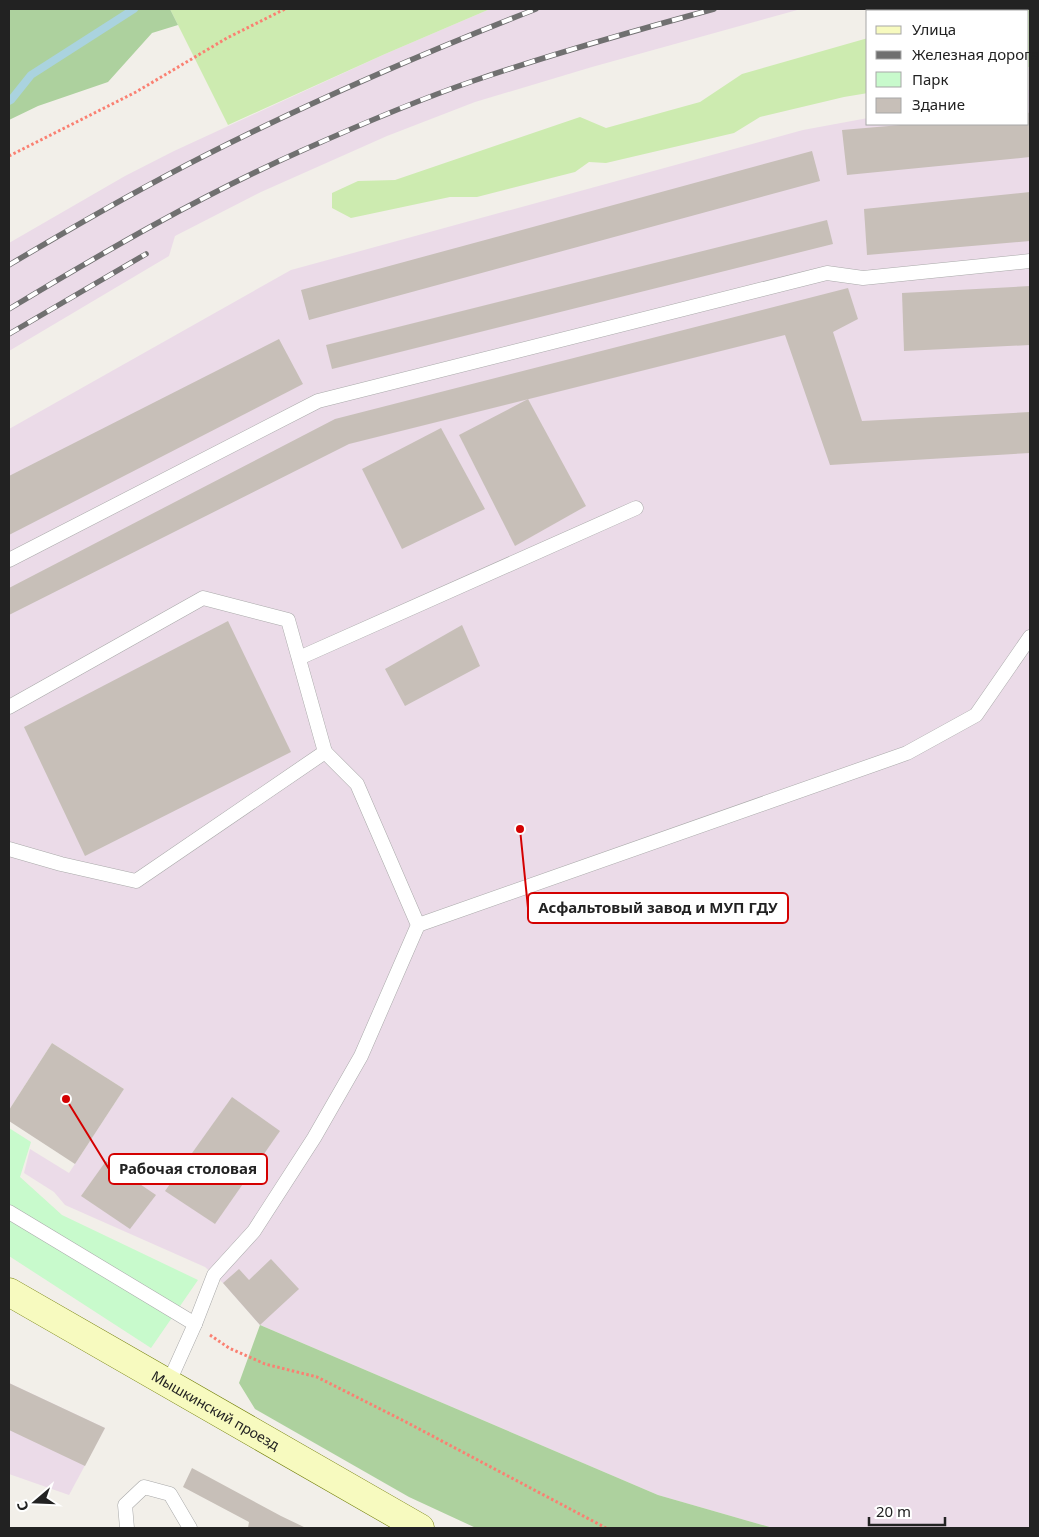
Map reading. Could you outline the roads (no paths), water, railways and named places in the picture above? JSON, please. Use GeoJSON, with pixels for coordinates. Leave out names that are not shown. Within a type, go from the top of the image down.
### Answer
{"type":"FeatureCollection","features":[{"type":"Feature","properties":{"kind":"main road","name":"Мышкинский проезд"},"geometry":{"type":"LineString","coordinates":[[9,1292],[420,1528]]}},
{"type":"Feature","properties":{"kind":"lane"},"geometry":{"type":"LineString","coordinates":[[9,560],[318,401],[827,273],[863,278],[1030,261]]}},
{"type":"Feature","properties":{"kind":"lane"},"geometry":{"type":"LineString","coordinates":[[299,658],[636,508]]}},
{"type":"Feature","properties":{"kind":"lane"},"geometry":{"type":"LineString","coordinates":[[9,707],[203,598],[288,620],[325,752],[358,784],[418,925],[361,1056],[314,1138],[254,1231],[214,1275],[195,1324],[168,1384]]}},
{"type":"Feature","properties":{"kind":"lane"},"geometry":{"type":"LineString","coordinates":[[418,925],[908,753],[976,715],[1030,637]]}},
{"type":"Feature","properties":{"kind":"lane"},"geometry":{"type":"LineString","coordinates":[[9,849],[61,864],[136,881],[325,752]]}},
{"type":"Feature","properties":{"kind":"lane"},"geometry":{"type":"LineString","coordinates":[[9,1212],[195,1324]]}},
{"type":"Feature","properties":{"kind":"lane"},"geometry":{"type":"LineString","coordinates":[[127,1528],[125,1506],[144,1487],[170,1494],[190,1528]]}},
{"type":"Feature","properties":{"kind":"waterway"},"geometry":{"type":"LineString","coordinates":[[9,101],[31,75],[134,9]]}},
{"type":"Feature","properties":{"kind":"railway"},"geometry":{"type":"LineString","coordinates":[[9,265],[130,195],[286,116],[368,78],[536,9]]}},
{"type":"Feature","properties":{"kind":"railway"},"geometry":{"type":"LineString","coordinates":[[9,309],[189,206],[263,168],[365,123],[503,71],[714,9]]}},
{"type":"Feature","properties":{"kind":"railway"},"geometry":{"type":"LineString","coordinates":[[9,334],[146,254]]}},
{"type":"Feature","properties":{"kind":"place","name":"Асфальтовый завод и МУП ГДУ"},"geometry":{"type":"Point","coordinates":[520,829]}},
{"type":"Feature","properties":{"kind":"place","name":"Рабочая столовая"},"geometry":{"type":"Point","coordinates":[66,1099]}}]}
